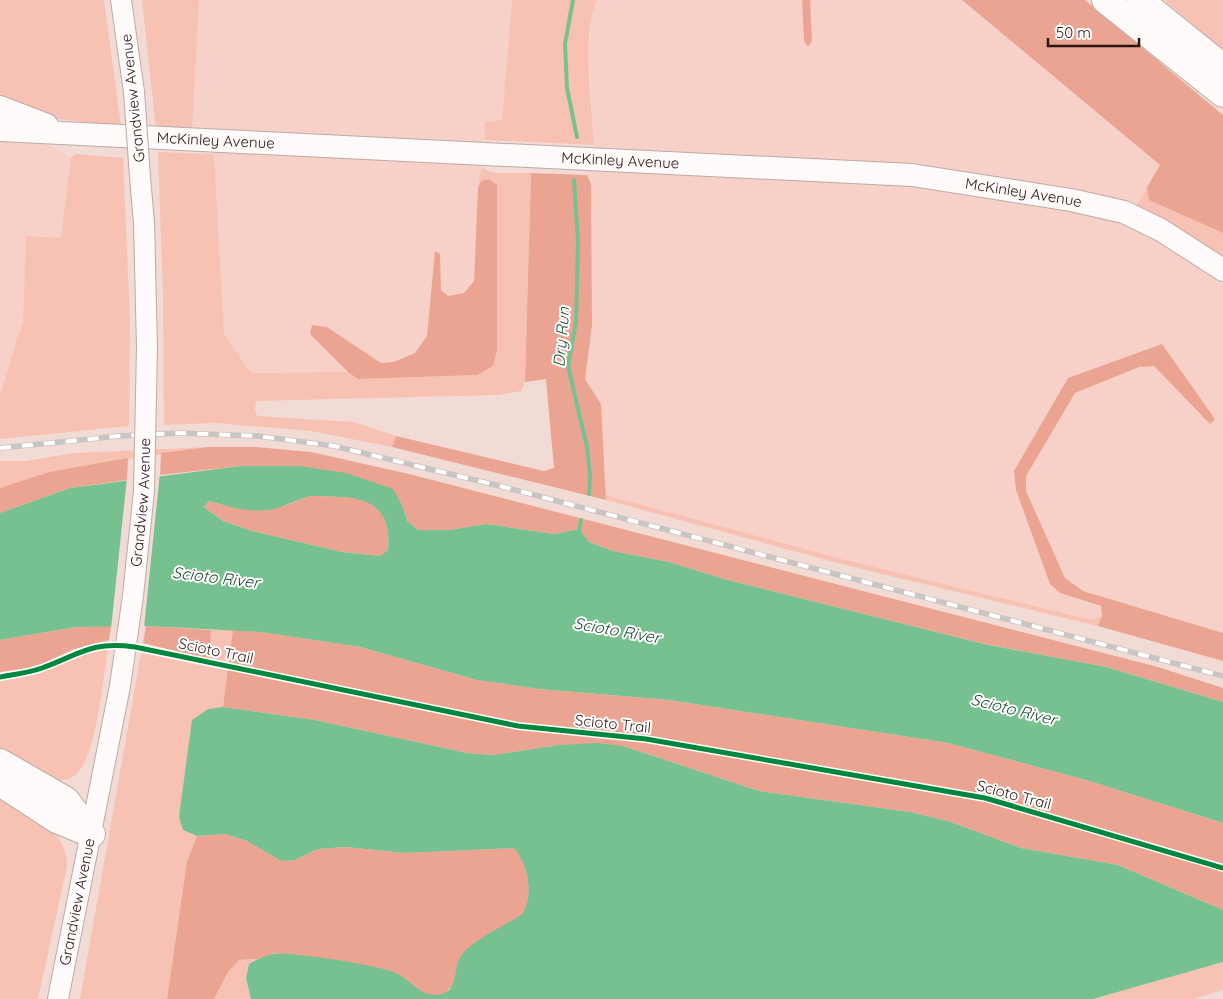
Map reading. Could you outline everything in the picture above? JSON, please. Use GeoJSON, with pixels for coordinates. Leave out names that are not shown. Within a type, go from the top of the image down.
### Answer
{"type":"FeatureCollection","features":[{"type":"Feature","properties":{"kind":"highway"},"geometry":{"type":"LineString","coordinates":[[1105,0],[1223,94]]}},
{"type":"Feature","properties":{"kind":"highway"},"geometry":{"type":"LineString","coordinates":[[1140,0],[1223,67]]}},
{"type":"Feature","properties":{"kind":"highway"},"geometry":{"type":"LineString","coordinates":[[0,762],[66,800],[92,834]]}},
{"type":"Feature","properties":{"kind":"highway"},"geometry":{"type":"LineString","coordinates":[[0,783],[57,820],[92,834]]}},
{"type":"Feature","properties":{"kind":"main road","name":"Grandview Avenue"},"geometry":{"type":"LineString","coordinates":[[59,996],[120,686],[133,596],[144,491],[147,347],[144,224],[134,92],[122,0]]}},
{"type":"Feature","properties":{"kind":"main road"},"geometry":{"type":"LineString","coordinates":[[0,107],[71,134]]}},
{"type":"Feature","properties":{"kind":"main road","name":"McKinley Avenue"},"geometry":{"type":"LineString","coordinates":[[0,130],[912,175],[1071,200],[1124,212],[1161,230],[1223,270]]}},
{"type":"Feature","properties":{"kind":"shaded area"},"geometry":{"type":"Polygon","coordinates":[[[0,0],[104,0],[121,126],[58,119],[0,103],[0,0]]]}},
{"type":"Feature","properties":{"kind":"shaded area"},"geometry":{"type":"Polygon","coordinates":[[[142,0],[199,0],[192,130],[156,129],[142,0]]]}},
{"type":"Feature","properties":{"kind":"shaded area"},"geometry":{"type":"Polygon","coordinates":[[[198,0],[512,0],[502,120],[485,122],[478,188],[474,281],[465,293],[448,296],[441,290],[440,255],[435,252],[427,336],[415,353],[394,362],[381,363],[327,327],[313,325],[310,334],[348,372],[251,373],[224,334],[214,154],[192,130],[198,0]]]}},
{"type":"Feature","properties":{"kind":"shaded area"},"geometry":{"type":"Polygon","coordinates":[[[512,0],[597,0],[592,14],[588,51],[594,145],[484,140],[485,122],[502,120],[512,0]]]}},
{"type":"Feature","properties":{"kind":"shaded area"},"geometry":{"type":"Polygon","coordinates":[[[597,0],[802,0],[804,41],[812,41],[810,0],[962,0],[1161,165],[1147,187],[1223,259],[1223,633],[1083,591],[1065,578],[1026,491],[1025,476],[1075,393],[1139,367],[1154,366],[1210,423],[1215,419],[1162,344],[1068,378],[1014,471],[1060,593],[1101,607],[1102,616],[1092,620],[842,559],[606,495],[601,404],[585,379],[592,326],[591,184],[587,175],[594,145],[589,57],[592,10],[597,0]]]}},
{"type":"Feature","properties":{"kind":"shaded area"},"geometry":{"type":"Polygon","coordinates":[[[802,0],[810,0],[812,41],[808,47],[804,41],[802,0]]]}},
{"type":"Feature","properties":{"kind":"shaded area"},"geometry":{"type":"Polygon","coordinates":[[[962,0],[1085,0],[1223,115],[1223,233],[1149,200],[1147,187],[1160,165],[962,0]]]}},
{"type":"Feature","properties":{"kind":"shaded area"},"geometry":{"type":"Polygon","coordinates":[[[1164,0],[1223,0],[1223,50],[1164,0]]]}},
{"type":"Feature","properties":{"kind":"shaded area"},"geometry":{"type":"Polygon","coordinates":[[[0,117],[71,157],[61,238],[26,237],[23,321],[0,395],[0,117]]]}},
{"type":"Feature","properties":{"kind":"shaded area"},"geometry":{"type":"Polygon","coordinates":[[[158,152],[214,154],[224,334],[251,373],[348,372],[358,379],[477,375],[493,366],[497,351],[497,185],[481,181],[478,188],[481,167],[495,173],[531,173],[525,382],[521,391],[498,395],[256,401],[255,409],[257,416],[354,422],[396,436],[392,447],[311,431],[215,423],[164,425],[163,294],[158,152]]]}},
{"type":"Feature","properties":{"kind":"shaded area"},"geometry":{"type":"Polygon","coordinates":[[[76,154],[123,158],[130,320],[129,426],[0,439],[0,395],[23,321],[26,236],[61,238],[71,157],[76,154]]]}},
{"type":"Feature","properties":{"kind":"shaded area"},"geometry":{"type":"Polygon","coordinates":[[[531,173],[587,175],[591,184],[592,326],[585,379],[601,404],[606,500],[392,447],[396,436],[544,471],[554,468],[546,379],[525,382],[531,173]]]}},
{"type":"Feature","properties":{"kind":"shaded area"},"geometry":{"type":"Polygon","coordinates":[[[489,179],[497,185],[497,351],[493,366],[477,375],[358,379],[348,372],[310,334],[312,325],[327,327],[381,363],[394,362],[415,353],[427,336],[435,251],[440,254],[441,290],[448,296],[464,293],[474,281],[478,188],[481,181],[489,179]]]}},
{"type":"Feature","properties":{"kind":"shaded area"},"geometry":{"type":"Polygon","coordinates":[[[1147,187],[1150,200],[1223,233],[1223,259],[1136,208],[1147,187]]]}},
{"type":"Feature","properties":{"kind":"shaded area"},"geometry":{"type":"Polygon","coordinates":[[[1162,344],[1215,419],[1210,424],[1154,366],[1139,367],[1075,393],[1026,476],[1026,491],[1065,578],[1083,591],[1223,633],[1223,661],[1098,626],[1102,616],[1101,606],[1060,593],[1050,584],[1016,490],[1014,471],[1068,378],[1162,344]]]}},
{"type":"Feature","properties":{"kind":"shaded area"},"geometry":{"type":"Polygon","coordinates":[[[208,447],[49,472],[0,488],[0,461],[26,461],[74,453],[208,447]]]}},
{"type":"Feature","properties":{"kind":"shaded area"},"geometry":{"type":"Polygon","coordinates":[[[208,447],[256,447],[311,452],[409,474],[1158,667],[1223,688],[1223,702],[1106,667],[985,644],[724,579],[669,562],[613,551],[589,542],[579,529],[554,534],[487,524],[449,530],[418,530],[407,521],[403,507],[240,466],[160,475],[161,453],[208,447]]]}},
{"type":"Feature","properties":{"kind":"shaded area"},"geometry":{"type":"Polygon","coordinates":[[[128,458],[127,480],[70,488],[0,513],[0,488],[49,472],[128,458]]]}},
{"type":"Feature","properties":{"kind":"shaded area"},"geometry":{"type":"Polygon","coordinates":[[[606,495],[842,559],[1092,620],[1102,616],[1098,626],[841,564],[606,500],[606,495]]]}},
{"type":"Feature","properties":{"kind":"shaded area"},"geometry":{"type":"Polygon","coordinates":[[[310,496],[355,498],[377,508],[384,518],[388,531],[388,550],[380,556],[342,552],[252,531],[223,521],[204,507],[209,501],[244,508],[262,509],[283,506],[310,496]]]}},
{"type":"Feature","properties":{"kind":"shaded area"},"geometry":{"type":"Polygon","coordinates":[[[111,626],[109,640],[74,649],[28,668],[0,672],[0,640],[76,627],[111,626]]]}},
{"type":"Feature","properties":{"kind":"shaded area"},"geometry":{"type":"Polygon","coordinates":[[[146,626],[211,630],[209,659],[143,643],[146,626]]]}},
{"type":"Feature","properties":{"kind":"shaded area"},"geometry":{"type":"Polygon","coordinates":[[[211,630],[233,630],[230,662],[209,659],[211,630]]]}},
{"type":"Feature","properties":{"kind":"shaded area"},"geometry":{"type":"Polygon","coordinates":[[[233,630],[261,632],[360,647],[477,680],[539,689],[669,700],[948,743],[1086,780],[1223,823],[1223,910],[1118,865],[1021,848],[951,822],[910,812],[759,791],[623,746],[559,745],[493,755],[467,753],[315,720],[223,707],[233,630]]]}},
{"type":"Feature","properties":{"kind":"shaded area"},"geometry":{"type":"Polygon","coordinates":[[[108,649],[95,731],[85,761],[77,773],[65,779],[50,779],[0,754],[0,681],[41,673],[84,653],[108,649]]]}},
{"type":"Feature","properties":{"kind":"shaded area"},"geometry":{"type":"Polygon","coordinates":[[[141,653],[229,671],[223,707],[208,709],[183,830],[197,836],[187,861],[167,999],[80,999],[141,653]]]}},
{"type":"Feature","properties":{"kind":"shaded area"},"geometry":{"type":"Polygon","coordinates":[[[0,798],[44,824],[61,842],[66,853],[67,866],[38,999],[0,999],[0,798]]]}},
{"type":"Feature","properties":{"kind":"shaded area"},"geometry":{"type":"Polygon","coordinates":[[[225,834],[247,841],[281,861],[295,860],[318,849],[346,847],[405,853],[515,848],[520,855],[526,872],[529,891],[528,900],[521,915],[459,959],[453,985],[444,994],[431,996],[416,990],[397,973],[275,953],[258,959],[239,960],[228,972],[214,999],[167,999],[187,861],[197,836],[225,834]]]}},
{"type":"Feature","properties":{"kind":"shaded area"},"geometry":{"type":"Polygon","coordinates":[[[258,959],[249,964],[246,977],[251,999],[214,999],[228,972],[239,960],[258,959]]]}},
{"type":"Feature","properties":{"kind":"shaded area"},"geometry":{"type":"Polygon","coordinates":[[[1223,962],[1223,990],[1193,999],[1093,999],[1223,962]]]}},
{"type":"Feature","properties":{"kind":"water","name":"Scioto River"},"geometry":{"type":"Polygon","coordinates":[[[240,466],[299,466],[346,473],[393,489],[403,507],[407,521],[418,530],[449,530],[487,524],[554,534],[579,529],[589,542],[613,551],[669,562],[724,579],[984,644],[1106,667],[1223,702],[1223,823],[1086,780],[948,743],[669,700],[539,689],[477,680],[360,647],[261,632],[146,626],[76,627],[0,640],[0,513],[70,488],[240,466]],[[310,496],[281,507],[263,510],[236,508],[209,501],[204,507],[223,521],[252,531],[342,552],[380,556],[388,550],[388,532],[384,518],[377,509],[367,502],[341,497],[310,496]]]}},
{"type":"Feature","properties":{"kind":"water"},"geometry":{"type":"Polygon","coordinates":[[[223,707],[315,720],[467,753],[493,755],[559,745],[598,743],[623,746],[759,791],[910,812],[951,822],[1021,848],[1118,865],[1223,910],[1223,962],[1093,999],[251,999],[246,978],[249,964],[273,954],[334,960],[387,970],[402,976],[423,992],[435,995],[442,994],[447,992],[453,984],[457,963],[464,952],[487,934],[521,915],[528,900],[529,891],[523,863],[514,848],[405,853],[346,847],[318,849],[295,860],[281,861],[247,841],[225,834],[197,836],[183,830],[179,817],[192,720],[208,709],[223,707]]]}},
{"type":"Feature","properties":{"kind":"pier"},"geometry":{"type":"Polygon","coordinates":[[[160,472],[144,628],[111,629],[127,478],[160,472]]]}},
{"type":"Feature","properties":{"kind":"waterway","name":"Dry Run"},"geometry":{"type":"LineString","coordinates":[[573,0],[565,44],[567,88],[577,137]]}},
{"type":"Feature","properties":{"kind":"waterway","name":"Dry Run"},"geometry":{"type":"LineString","coordinates":[[574,180],[578,241],[576,322],[568,366],[587,447],[590,476],[589,494]]}},
{"type":"Feature","properties":{"kind":"waterway","name":"Dry Run"},"geometry":{"type":"LineString","coordinates":[[579,532],[581,520]]}},
{"type":"Feature","properties":{"kind":"railway"},"geometry":{"type":"LineString","coordinates":[[0,448],[120,436],[179,433],[258,436],[334,446],[504,487],[1223,676]]}},
{"type":"Feature","properties":{"kind":"cycle path","name":"Scioto Trail"},"geometry":{"type":"LineString","coordinates":[[0,677],[37,670],[96,647],[135,647],[518,726],[646,739],[985,798],[1223,868]]}}]}
